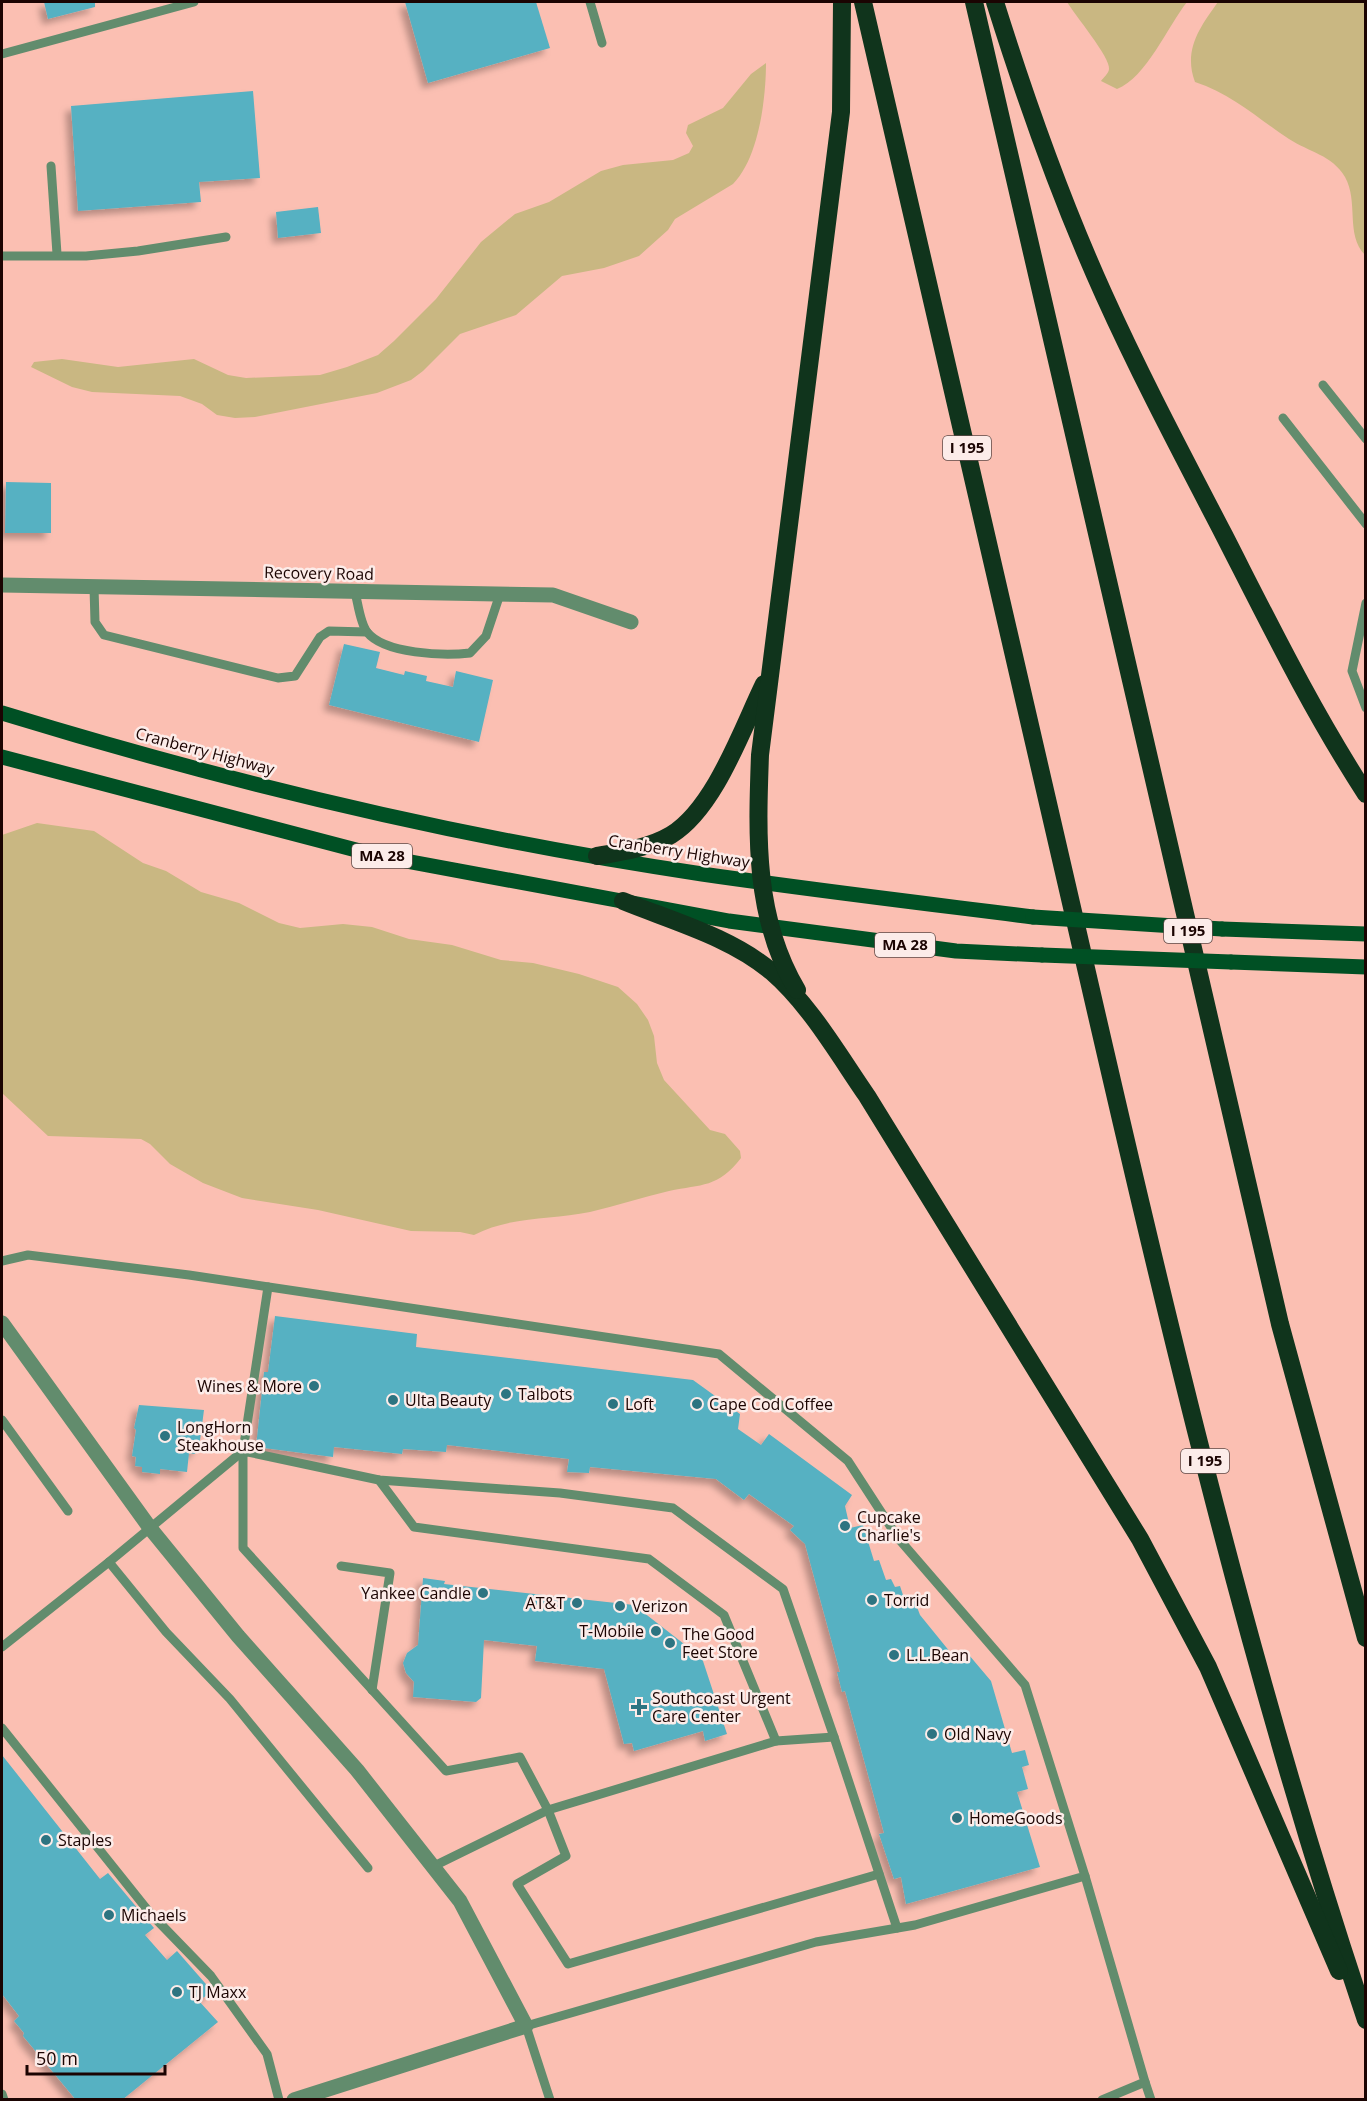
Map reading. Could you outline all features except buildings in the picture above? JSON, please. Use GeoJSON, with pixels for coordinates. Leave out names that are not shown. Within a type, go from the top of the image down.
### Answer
{"type":"FeatureCollection","features":[{"type":"Feature","properties":{"kind":"highway"},"geometry":{"type":"LineString","coordinates":[[842,2],[840,112],[760,755],[757,837],[761,881],[770,926],[788,974],[931,1198],[1140,1539],[1208,1667],[1327,1945],[1365,2027]]}},
{"type":"Feature","properties":{"kind":"highway","name":"I 195"},"geometry":{"type":"LineString","coordinates":[[864,2],[1122,1123],[1193,1416],[1264,1694],[1365,2020]]}},
{"type":"Feature","properties":{"kind":"highway","name":"I 195"},"geometry":{"type":"LineString","coordinates":[[974,2],[1277,1313],[1365,1638]]}},
{"type":"Feature","properties":{"kind":"highway"},"geometry":{"type":"LineString","coordinates":[[995,2],[1016,69],[1054,174],[1132,356],[1332,743],[1365,794]]}},
{"type":"Feature","properties":{"kind":"highway"},"geometry":{"type":"LineString","coordinates":[[597,856],[644,846],[670,835],[684,825],[722,772],[770,672]]}},
{"type":"Feature","properties":{"kind":"highway"},"geometry":{"type":"LineString","coordinates":[[1332,743],[1365,780]]}},
{"type":"Feature","properties":{"kind":"highway"},"geometry":{"type":"LineString","coordinates":[[623,901],[733,946],[772,972],[820,1027]]}},
{"type":"Feature","properties":{"kind":"main road","name":"Cranberry Highway"},"geometry":{"type":"LineString","coordinates":[[2,712],[90,740],[258,784],[402,818],[597,856],[761,881],[1033,917],[1222,929],[1365,934]]}},
{"type":"Feature","properties":{"kind":"main road","name":"MA 28"},"geometry":{"type":"LineString","coordinates":[[2,757],[379,856],[770,926],[956,951],[1365,967]]}},
{"type":"Feature","properties":{"kind":"street","name":"Recovery Road"},"geometry":{"type":"LineString","coordinates":[[2,585],[553,595],[631,622]]}},
{"type":"Feature","properties":{"kind":"street"},"geometry":{"type":"LineString","coordinates":[[2,1323],[150,1528],[238,1636],[357,1770],[434,1866],[460,1901],[526,2026],[294,2100]]}},
{"type":"Feature","properties":{"kind":"lane"},"geometry":{"type":"LineString","coordinates":[[2,54],[194,2]]}},
{"type":"Feature","properties":{"kind":"lane"},"geometry":{"type":"LineString","coordinates":[[590,2],[602,43]]}},
{"type":"Feature","properties":{"kind":"lane"},"geometry":{"type":"LineString","coordinates":[[51,166],[57,254]]}},
{"type":"Feature","properties":{"kind":"lane"},"geometry":{"type":"LineString","coordinates":[[2,256],[57,254],[86,256],[138,251],[226,237]]}},
{"type":"Feature","properties":{"kind":"lane"},"geometry":{"type":"LineString","coordinates":[[1323,385],[1365,439]]}},
{"type":"Feature","properties":{"kind":"lane"},"geometry":{"type":"LineString","coordinates":[[1283,418],[1365,524]]}},
{"type":"Feature","properties":{"kind":"lane"},"geometry":{"type":"LineString","coordinates":[[94,587],[95,622],[104,635],[278,678],[295,676],[320,637],[329,631],[367,632]]}},
{"type":"Feature","properties":{"kind":"lane"},"geometry":{"type":"LineString","coordinates":[[355,592],[367,632],[384,645],[443,656],[470,653],[486,636],[500,594]]}},
{"type":"Feature","properties":{"kind":"lane"},"geometry":{"type":"LineString","coordinates":[[1365,603],[1352,671],[1365,708]]}},
{"type":"Feature","properties":{"kind":"lane"},"geometry":{"type":"LineString","coordinates":[[2,1261],[27,1254],[268,1287],[719,1354],[848,1461],[898,1538],[1025,1686],[1151,2100]]}},
{"type":"Feature","properties":{"kind":"lane"},"geometry":{"type":"LineString","coordinates":[[268,1287],[243,1451],[243,1548],[446,1771],[520,1757],[548,1810],[566,1856],[517,1884],[568,1964],[879,1874]]}},
{"type":"Feature","properties":{"kind":"lane"},"geometry":{"type":"LineString","coordinates":[[2,1420],[68,1511]]}},
{"type":"Feature","properties":{"kind":"lane"},"geometry":{"type":"LineString","coordinates":[[243,1451],[379,1480],[560,1493],[673,1508],[783,1589],[897,1928]]}},
{"type":"Feature","properties":{"kind":"lane"},"geometry":{"type":"LineString","coordinates":[[2,1647],[243,1451]]}},
{"type":"Feature","properties":{"kind":"lane"},"geometry":{"type":"LineString","coordinates":[[379,1480],[414,1527],[649,1559],[724,1615],[776,1741]]}},
{"type":"Feature","properties":{"kind":"lane"},"geometry":{"type":"LineString","coordinates":[[109,1562],[166,1632],[230,1700],[368,1868]]}},
{"type":"Feature","properties":{"kind":"lane"},"geometry":{"type":"LineString","coordinates":[[341,1566],[390,1573],[372,1690]]}},
{"type":"Feature","properties":{"kind":"lane"},"geometry":{"type":"LineString","coordinates":[[2,1728],[150,1913],[211,1976],[267,2054],[279,2100]]}},
{"type":"Feature","properties":{"kind":"lane"},"geometry":{"type":"LineString","coordinates":[[434,1866],[548,1810],[776,1741],[834,1737]]}},
{"type":"Feature","properties":{"kind":"lane"},"geometry":{"type":"LineString","coordinates":[[549,2100],[526,2026],[829,1938],[915,1925],[1084,1876]]}},
{"type":"Feature","properties":{"kind":"lane"},"geometry":{"type":"LineString","coordinates":[[1102,2100],[1145,2082]]}},
{"type":"Feature","properties":{"kind":"lane"},"geometry":{"type":"LineString","coordinates":[[2,2094],[4,2100]]}},
{"type":"Feature","properties":{"kind":"shaded area"},"geometry":{"type":"Polygon","coordinates":[[[1067,2],[1187,2],[1147,63],[1128,83],[1117,89],[1101,81],[1109,71],[1108,63],[1067,2]]]}},
{"type":"Feature","properties":{"kind":"shaded area"},"geometry":{"type":"Polygon","coordinates":[[[1218,2],[1365,2],[1365,255],[1355,237],[1349,187],[1340,170],[1327,159],[1289,139],[1233,100],[1195,82],[1191,60],[1192,49],[1195,39],[1218,2]]]}},
{"type":"Feature","properties":{"kind":"shaded area"},"geometry":{"type":"Polygon","coordinates":[[[766,63],[762,110],[755,144],[742,173],[733,184],[675,219],[668,230],[639,256],[604,268],[562,276],[516,315],[460,334],[411,380],[377,393],[255,417],[235,418],[217,415],[202,404],[180,396],[92,392],[72,387],[31,367],[34,362],[62,359],[118,367],[194,359],[228,375],[246,378],[320,375],[378,355],[436,299],[481,242],[515,214],[549,202],[601,171],[623,165],[673,160],[689,153],[693,146],[686,133],[688,125],[723,108],[751,74],[766,63]]]}},
{"type":"Feature","properties":{"kind":"shaded area"},"geometry":{"type":"Polygon","coordinates":[[[37,823],[94,831],[143,863],[166,871],[201,892],[239,903],[279,923],[300,928],[343,924],[372,927],[409,939],[452,945],[501,960],[533,963],[579,974],[618,987],[637,1004],[648,1020],[654,1036],[657,1063],[664,1080],[710,1130],[725,1134],[740,1151],[741,1158],[725,1175],[709,1183],[659,1193],[575,1215],[516,1221],[474,1235],[460,1232],[411,1231],[318,1210],[242,1198],[203,1183],[170,1164],[150,1144],[141,1139],[48,1136],[2,1093],[2,835],[37,823]]]}},
{"type":"Feature","properties":{"kind":"place","name":"Wines & More"},"geometry":{"type":"Point","coordinates":[314,1386]}},
{"type":"Feature","properties":{"kind":"place","name":"Talbots"},"geometry":{"type":"Point","coordinates":[506,1394]}},
{"type":"Feature","properties":{"kind":"place","name":"Ulta Beauty"},"geometry":{"type":"Point","coordinates":[393,1400]}},
{"type":"Feature","properties":{"kind":"place","name":"Loft"},"geometry":{"type":"Point","coordinates":[613,1404]}},
{"type":"Feature","properties":{"kind":"place","name":"Cape Cod Coffee"},"geometry":{"type":"Point","coordinates":[697,1404]}},
{"type":"Feature","properties":{"kind":"place","name":"LongHorn Steakhouse"},"geometry":{"type":"Point","coordinates":[165,1436]}},
{"type":"Feature","properties":{"kind":"place","name":"Cupcake Charlie's"},"geometry":{"type":"Point","coordinates":[845,1526]}},
{"type":"Feature","properties":{"kind":"place","name":"Yankee Candle"},"geometry":{"type":"Point","coordinates":[483,1593]}},
{"type":"Feature","properties":{"kind":"place","name":"Torrid"},"geometry":{"type":"Point","coordinates":[872,1600]}},
{"type":"Feature","properties":{"kind":"place","name":"AT&T"},"geometry":{"type":"Point","coordinates":[577,1603]}},
{"type":"Feature","properties":{"kind":"place","name":"Verizon"},"geometry":{"type":"Point","coordinates":[620,1606]}},
{"type":"Feature","properties":{"kind":"place","name":"T-Mobile"},"geometry":{"type":"Point","coordinates":[656,1631]}},
{"type":"Feature","properties":{"kind":"place","name":"The Good Feet Store"},"geometry":{"type":"Point","coordinates":[670,1643]}},
{"type":"Feature","properties":{"kind":"place","name":"L.L.Bean"},"geometry":{"type":"Point","coordinates":[894,1655]}},
{"type":"Feature","properties":{"kind":"place","name":"Southcoast Urgent Care Center"},"geometry":{"type":"Point","coordinates":[639,1707]}},
{"type":"Feature","properties":{"kind":"place","name":"Old Navy"},"geometry":{"type":"Point","coordinates":[932,1734]}},
{"type":"Feature","properties":{"kind":"place","name":"HomeGoods"},"geometry":{"type":"Point","coordinates":[957,1818]}},
{"type":"Feature","properties":{"kind":"place","name":"Staples"},"geometry":{"type":"Point","coordinates":[46,1840]}},
{"type":"Feature","properties":{"kind":"place","name":"Michaels"},"geometry":{"type":"Point","coordinates":[109,1915]}},
{"type":"Feature","properties":{"kind":"place","name":"TJ Maxx"},"geometry":{"type":"Point","coordinates":[177,1992]}}]}
